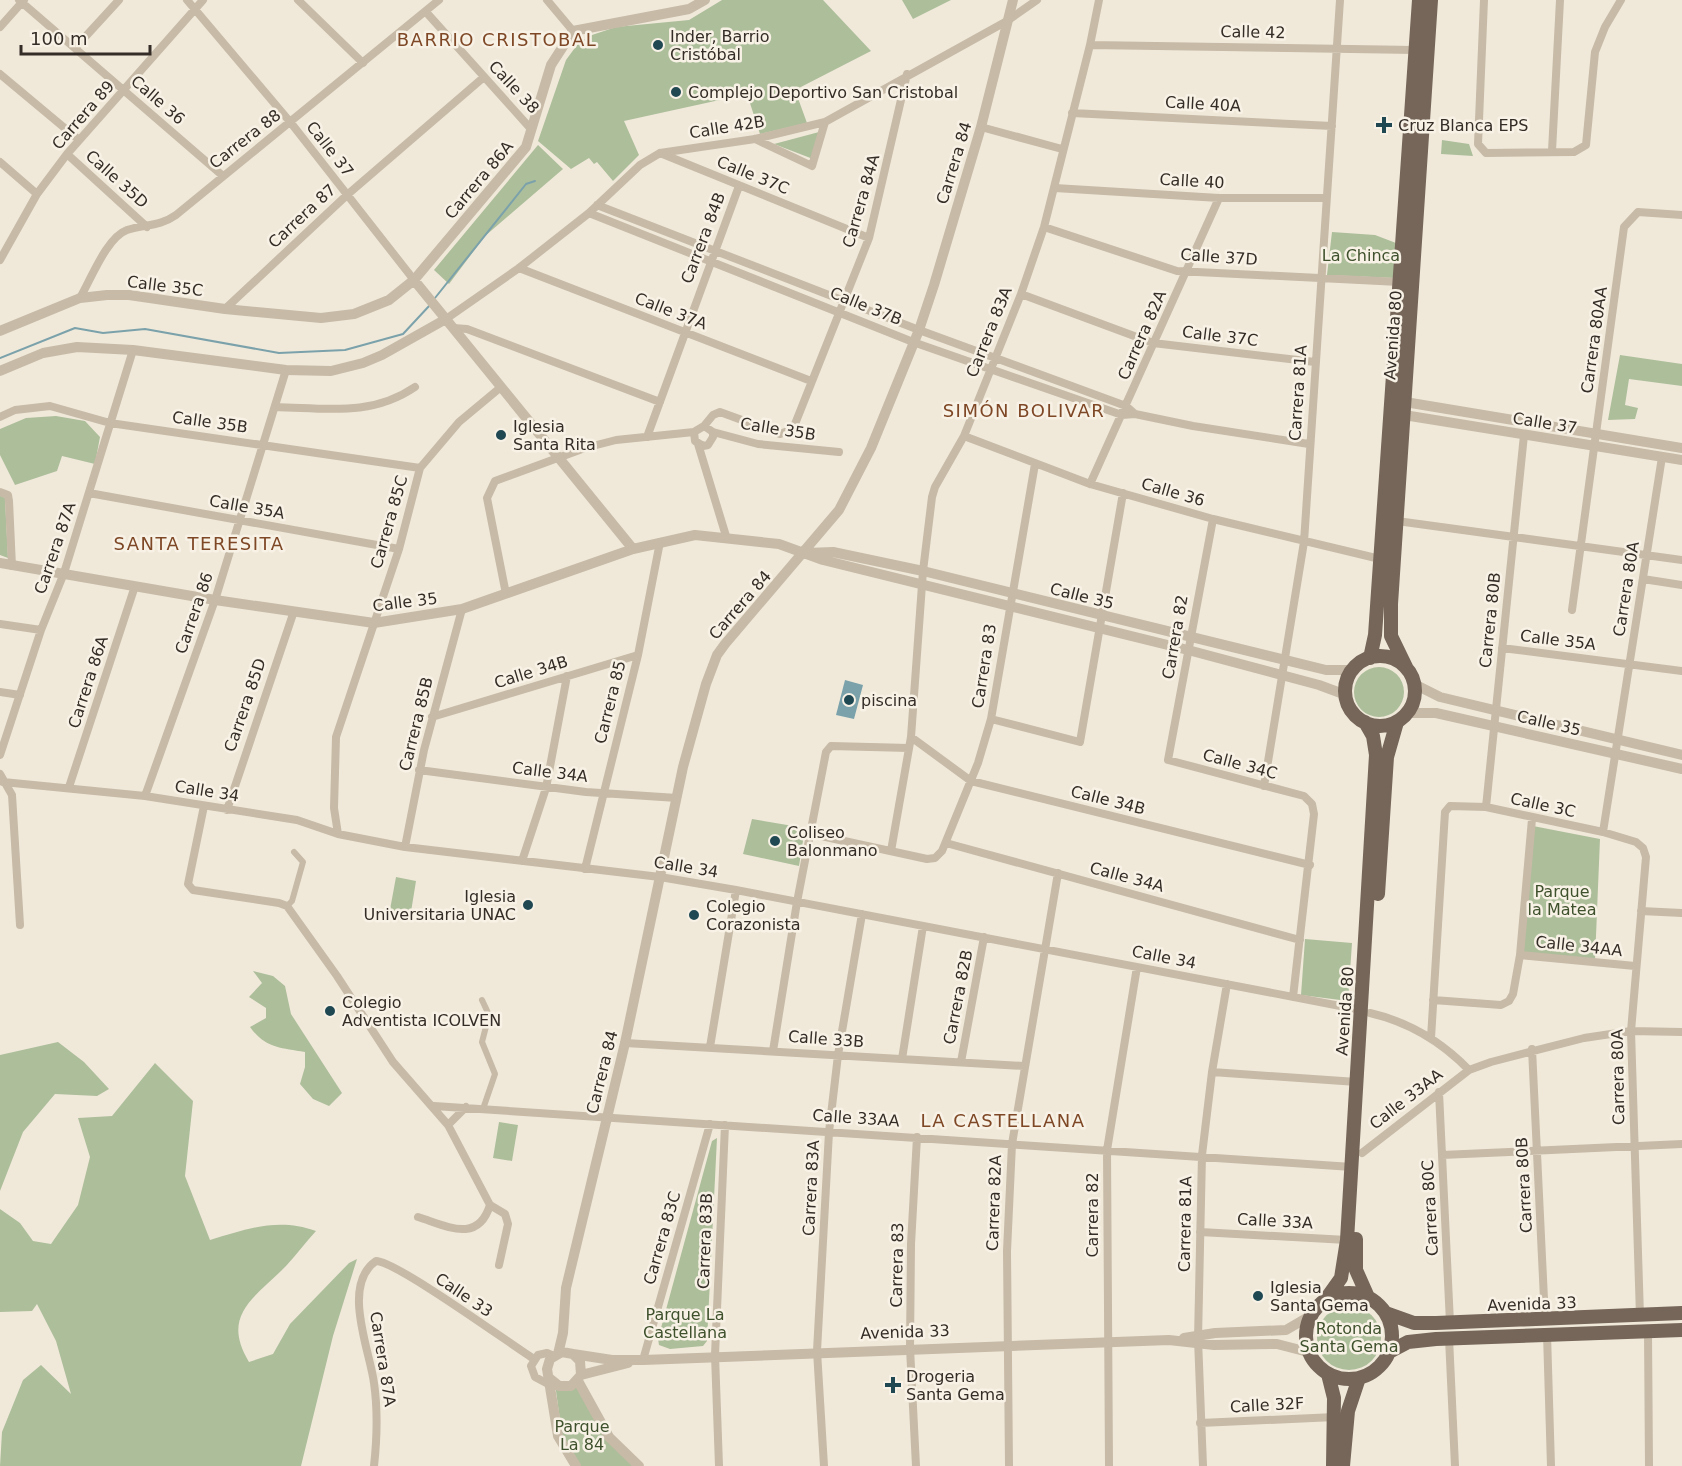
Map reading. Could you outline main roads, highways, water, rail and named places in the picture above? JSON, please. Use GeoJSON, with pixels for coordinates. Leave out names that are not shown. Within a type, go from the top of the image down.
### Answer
{"type":"FeatureCollection","features":[{"type":"Feature","properties":{"kind":"main road","name":"Avenida 80"},"geometry":{"type":"LineString","coordinates":[[1371,658],[1375,635],[1419,0]]}},
{"type":"Feature","properties":{"kind":"main road","name":"Avenida 80"},"geometry":{"type":"LineString","coordinates":[[1407,669],[1391,636],[1431,0]]}},
{"type":"Feature","properties":{"kind":"main road"},"geometry":{"type":"LineString","coordinates":[[1371,658],[1393,659],[1407,669],[1414,684],[1415,694],[1408,713],[1397,722],[1386,726],[1365,722],[1355,716],[1346,695],[1347,683],[1353,670],[1371,658]]}},
{"type":"Feature","properties":{"kind":"main road","name":"Avenida 80"},"geometry":{"type":"LineString","coordinates":[[1365,722],[1373,736],[1376,755],[1362,1153],[1355,1260],[1356,1270],[1368,1297]]}},
{"type":"Feature","properties":{"kind":"main road","name":"Avenida 80"},"geometry":{"type":"LineString","coordinates":[[1326,1299],[1341,1278],[1347,1240],[1357,1082],[1366,1012],[1387,757],[1397,722]]}},
{"type":"Feature","properties":{"kind":"main road"},"geometry":{"type":"LineString","coordinates":[[1349,1293],[1368,1297],[1386,1313],[1392,1332],[1389,1352],[1377,1369],[1359,1378],[1338,1378],[1328,1374],[1317,1366],[1308,1352],[1305,1336],[1310,1316],[1326,1299],[1349,1293]]}},
{"type":"Feature","properties":{"kind":"main road","name":"Avenida 33"},"geometry":{"type":"LineString","coordinates":[[1386,1313],[1413,1323],[1450,1323],[1682,1313]]}},
{"type":"Feature","properties":{"kind":"main road","name":"Avenida 33"},"geometry":{"type":"LineString","coordinates":[[1389,1352],[1408,1342],[1449,1338],[1682,1330]]}},
{"type":"Feature","properties":{"kind":"main road"},"geometry":{"type":"LineString","coordinates":[[1328,1374],[1333,1390],[1335,1417],[1333,1466]]}},
{"type":"Feature","properties":{"kind":"main road"},"geometry":{"type":"LineString","coordinates":[[1343,1466],[1348,1411],[1359,1378]]}},
{"type":"Feature","properties":{"kind":"water","name":"piscina"},"geometry":{"type":"Polygon","coordinates":[[[845,680],[863,685],[854,719],[836,715],[845,680]]]}},
{"type":"Feature","properties":{"kind":"waterway"},"geometry":{"type":"LineString","coordinates":[[435,298],[526,184],[535,181]]}},
{"type":"Feature","properties":{"kind":"waterway"},"geometry":{"type":"LineString","coordinates":[[0,358],[75,328],[103,333],[145,329],[279,353],[345,350],[403,334],[430,305]]}},
{"type":"Feature","properties":{"kind":"place","name":"Inder, Barrio Cristóbal"},"geometry":{"type":"Point","coordinates":[658,45]}},
{"type":"Feature","properties":{"kind":"place","name":"Complejo Deportivo San Cristobal"},"geometry":{"type":"Point","coordinates":[676,92]}},
{"type":"Feature","properties":{"kind":"place","name":"Cruz Blanca EPS"},"geometry":{"type":"Point","coordinates":[1384,125]}},
{"type":"Feature","properties":{"kind":"place","name":"Iglesia Santa Rita"},"geometry":{"type":"Point","coordinates":[501,435]}},
{"type":"Feature","properties":{"kind":"place","name":"piscina"},"geometry":{"type":"Point","coordinates":[849,700]}},
{"type":"Feature","properties":{"kind":"place","name":"Coliseo Balonmano"},"geometry":{"type":"Point","coordinates":[775,841]}},
{"type":"Feature","properties":{"kind":"place","name":"Iglesia Universitaria UNAC"},"geometry":{"type":"Point","coordinates":[528,905]}},
{"type":"Feature","properties":{"kind":"place","name":"Colegio Corazonista"},"geometry":{"type":"Point","coordinates":[694,915]}},
{"type":"Feature","properties":{"kind":"place","name":"Colegio Adventista ICOLVEN"},"geometry":{"type":"Point","coordinates":[330,1011]}},
{"type":"Feature","properties":{"kind":"place","name":"Iglesia Santa Gema"},"geometry":{"type":"Point","coordinates":[1258,1296]}},
{"type":"Feature","properties":{"kind":"place","name":"Drogeria Santa Gema"},"geometry":{"type":"Point","coordinates":[893,1385]}},
{"type":"Feature","properties":{"kind":"district","name":"BARRIO CRISTOBAL"},"geometry":{"type":"Point","coordinates":[497,39]}},
{"type":"Feature","properties":{"kind":"district","name":"SIMÓN BOLIVAR"},"geometry":{"type":"Point","coordinates":[1024,410]}},
{"type":"Feature","properties":{"kind":"district","name":"SANTA TERESITA"},"geometry":{"type":"Point","coordinates":[199,543]}},
{"type":"Feature","properties":{"kind":"district","name":"LA CASTELLANA"},"geometry":{"type":"Point","coordinates":[1003,1120]}},
{"type":"Feature","properties":{"kind":"park label","name":"La Chinca"},"geometry":{"type":"Point","coordinates":[1361,255]}},
{"type":"Feature","properties":{"kind":"park label","name":"Parque la Matea"},"geometry":{"type":"Point","coordinates":[1562,900]}},
{"type":"Feature","properties":{"kind":"park label","name":"Parque La Castellana"},"geometry":{"type":"Point","coordinates":[685,1323]}},
{"type":"Feature","properties":{"kind":"park label","name":"Rotonda Santa Gema"},"geometry":{"type":"Point","coordinates":[1349,1337]}},
{"type":"Feature","properties":{"kind":"park label","name":"Parque La 84"},"geometry":{"type":"Point","coordinates":[582,1435]}}]}
